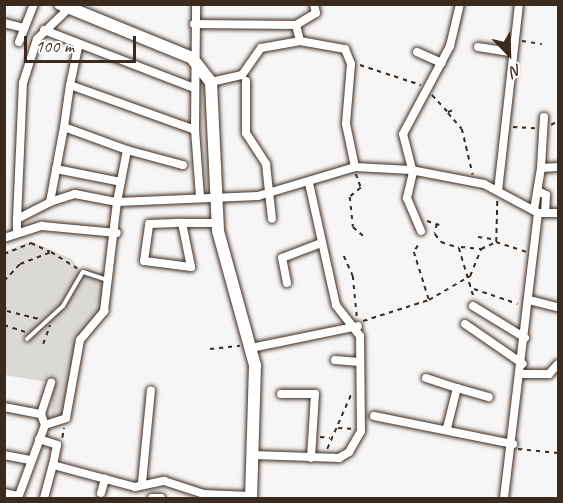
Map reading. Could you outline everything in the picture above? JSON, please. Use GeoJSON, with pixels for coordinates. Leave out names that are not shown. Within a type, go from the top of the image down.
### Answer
{"type":"FeatureCollection","features":[{"type":"Feature","properties":{"kind":"street"},"geometry":{"type":"LineString","coordinates":[[19,42],[34,4]]}},
{"type":"Feature","properties":{"kind":"street"},"geometry":{"type":"LineString","coordinates":[[196,4],[192,57],[200,197]]}},
{"type":"Feature","properties":{"kind":"street"},"geometry":{"type":"LineString","coordinates":[[194,24],[238,22],[296,25],[316,13],[314,4]]}},
{"type":"Feature","properties":{"kind":"street"},"geometry":{"type":"LineString","coordinates":[[421,231],[407,198],[411,170],[403,134],[442,63],[460,4]]}},
{"type":"Feature","properties":{"kind":"street"},"geometry":{"type":"LineString","coordinates":[[498,191],[507,126],[510,52],[519,4]]}},
{"type":"Feature","properties":{"kind":"street"},"geometry":{"type":"LineString","coordinates":[[17,232],[23,83],[44,30],[64,7],[192,57],[212,82],[217,223],[250,345],[253,455],[251,497],[188,489],[164,481],[138,485],[53,465]]}},
{"type":"Feature","properties":{"kind":"street"},"geometry":{"type":"LineString","coordinates":[[4,23],[24,28]]}},
{"type":"Feature","properties":{"kind":"street"},"geometry":{"type":"LineString","coordinates":[[296,25],[300,41]]}},
{"type":"Feature","properties":{"kind":"street"},"geometry":{"type":"LineString","coordinates":[[44,30],[78,47],[194,88]]}},
{"type":"Feature","properties":{"kind":"street"},"geometry":{"type":"LineString","coordinates":[[272,219],[266,164],[246,133],[247,79],[255,49],[300,41],[339,47],[348,53],[351,64],[346,124],[355,167]]}},
{"type":"Feature","properties":{"kind":"street"},"geometry":{"type":"LineString","coordinates":[[50,202],[78,47]]}},
{"type":"Feature","properties":{"kind":"street"},"geometry":{"type":"LineString","coordinates":[[478,47],[510,52]]}},
{"type":"Feature","properties":{"kind":"street"},"geometry":{"type":"LineString","coordinates":[[417,52],[442,63]]}},
{"type":"Feature","properties":{"kind":"street"},"geometry":{"type":"LineString","coordinates":[[212,82],[247,79]]}},
{"type":"Feature","properties":{"kind":"street"},"geometry":{"type":"LineString","coordinates":[[70,85],[195,130]]}},
{"type":"Feature","properties":{"kind":"street"},"geometry":{"type":"LineString","coordinates":[[504,498],[523,369],[539,212],[538,191],[545,128],[544,117]]}},
{"type":"Feature","properties":{"kind":"street"},"geometry":{"type":"LineString","coordinates":[[64,127],[127,150],[183,165]]}},
{"type":"Feature","properties":{"kind":"street"},"geometry":{"type":"LineString","coordinates":[[45,425],[66,418],[80,340],[104,311],[111,282],[117,233],[117,202],[127,150]]}},
{"type":"Feature","properties":{"kind":"street"},"geometry":{"type":"LineString","coordinates":[[17,219],[50,202],[75,194],[117,202],[216,198],[269,193],[309,183],[355,167],[411,170],[472,182],[498,191],[539,212],[558,213]]}},
{"type":"Feature","properties":{"kind":"street"},"geometry":{"type":"LineString","coordinates":[[541,168],[558,167]]}},
{"type":"Feature","properties":{"kind":"street"},"geometry":{"type":"LineString","coordinates":[[56,169],[121,182]]}},
{"type":"Feature","properties":{"kind":"street"},"geometry":{"type":"LineString","coordinates":[[253,455],[326,458],[349,452],[361,430],[358,326],[336,305],[309,183]]}},
{"type":"Feature","properties":{"kind":"street"},"geometry":{"type":"LineString","coordinates":[[182,223],[191,267],[144,261],[149,224],[182,223],[217,223]]}},
{"type":"Feature","properties":{"kind":"street"},"geometry":{"type":"LineString","coordinates":[[4,238],[17,232],[42,226],[117,233]]}},
{"type":"Feature","properties":{"kind":"street"},"geometry":{"type":"LineString","coordinates":[[287,283],[282,258],[321,243]]}},
{"type":"Feature","properties":{"kind":"street"},"geometry":{"type":"LineString","coordinates":[[529,304],[558,307]]}},
{"type":"Feature","properties":{"kind":"street"},"geometry":{"type":"LineString","coordinates":[[473,306],[525,338]]}},
{"type":"Feature","properties":{"kind":"street"},"geometry":{"type":"LineString","coordinates":[[465,324],[523,369],[549,374],[558,364]]}},
{"type":"Feature","properties":{"kind":"street"},"geometry":{"type":"LineString","coordinates":[[250,345],[358,326]]}},
{"type":"Feature","properties":{"kind":"street"},"geometry":{"type":"LineString","coordinates":[[335,360],[359,362]]}},
{"type":"Feature","properties":{"kind":"street"},"geometry":{"type":"LineString","coordinates":[[426,378],[489,397]]}},
{"type":"Feature","properties":{"kind":"street"},"geometry":{"type":"LineString","coordinates":[[4,493],[18,497],[29,460],[45,425],[41,414],[51,383]]}},
{"type":"Feature","properties":{"kind":"street"},"geometry":{"type":"LineString","coordinates":[[447,428],[457,388]]}},
{"type":"Feature","properties":{"kind":"street"},"geometry":{"type":"LineString","coordinates":[[133,498],[138,485],[151,390]]}},
{"type":"Feature","properties":{"kind":"street"},"geometry":{"type":"LineString","coordinates":[[281,394],[315,394],[311,458]]}},
{"type":"Feature","properties":{"kind":"street"},"geometry":{"type":"LineString","coordinates":[[4,407],[41,414]]}},
{"type":"Feature","properties":{"kind":"street"},"geometry":{"type":"LineString","coordinates":[[374,416],[447,428],[513,444]]}},
{"type":"Feature","properties":{"kind":"street"},"geometry":{"type":"LineString","coordinates":[[39,439],[57,445],[44,498]]}},
{"type":"Feature","properties":{"kind":"street"},"geometry":{"type":"LineString","coordinates":[[4,455],[29,460]]}},
{"type":"Feature","properties":{"kind":"street"},"geometry":{"type":"LineString","coordinates":[[101,493],[105,479]]}},
{"type":"Feature","properties":{"kind":"street"},"geometry":{"type":"LineString","coordinates":[[186,498],[188,489]]}},
{"type":"Feature","properties":{"kind":"street"},"geometry":{"type":"LineString","coordinates":[[152,498],[161,498]]}},
{"type":"Feature","properties":{"kind":"lane"},"geometry":{"type":"LineString","coordinates":[[27,339],[42,321],[63,306],[81,274],[111,282]]}},
{"type":"Feature","properties":{"kind":"path"},"geometry":{"type":"LineString","coordinates":[[512,40],[542,44]]}},
{"type":"Feature","properties":{"kind":"path"},"geometry":{"type":"LineString","coordinates":[[351,64],[383,70],[425,91],[448,112],[462,129],[472,182]]}},
{"type":"Feature","properties":{"kind":"path"},"geometry":{"type":"LineString","coordinates":[[448,112],[453,110]]}},
{"type":"Feature","properties":{"kind":"path"},"geometry":{"type":"LineString","coordinates":[[507,126],[545,128],[558,121]]}},
{"type":"Feature","properties":{"kind":"path"},"geometry":{"type":"LineString","coordinates":[[355,167],[361,188],[350,197],[353,227],[367,239]]}},
{"type":"Feature","properties":{"kind":"path"},"geometry":{"type":"LineString","coordinates":[[495,240],[498,191]]}},
{"type":"Feature","properties":{"kind":"path"},"geometry":{"type":"LineString","coordinates":[[415,216],[438,224],[435,234],[441,242],[459,248],[481,249]]}},
{"type":"Feature","properties":{"kind":"path"},"geometry":{"type":"LineString","coordinates":[[478,237],[495,240],[534,254]]}},
{"type":"Feature","properties":{"kind":"path"},"geometry":{"type":"LineString","coordinates":[[344,256],[353,276],[358,326],[429,300],[470,276],[481,249],[495,240]]}},
{"type":"Feature","properties":{"kind":"path"},"geometry":{"type":"LineString","coordinates":[[4,254],[31,243],[72,261],[81,274]]}},
{"type":"Feature","properties":{"kind":"path"},"geometry":{"type":"LineString","coordinates":[[418,246],[414,252],[429,300]]}},
{"type":"Feature","properties":{"kind":"path"},"geometry":{"type":"LineString","coordinates":[[459,248],[473,288],[473,306]]}},
{"type":"Feature","properties":{"kind":"path"},"geometry":{"type":"LineString","coordinates":[[4,281],[20,264],[51,252]]}},
{"type":"Feature","properties":{"kind":"path"},"geometry":{"type":"LineString","coordinates":[[473,288],[529,304]]}},
{"type":"Feature","properties":{"kind":"path"},"geometry":{"type":"LineString","coordinates":[[4,306],[6,312],[42,321]]}},
{"type":"Feature","properties":{"kind":"path"},"geometry":{"type":"LineString","coordinates":[[43,344],[51,327],[48,318]]}},
{"type":"Feature","properties":{"kind":"path"},"geometry":{"type":"LineString","coordinates":[[4,325],[30,333]]}},
{"type":"Feature","properties":{"kind":"path"},"geometry":{"type":"LineString","coordinates":[[210,349],[250,345]]}},
{"type":"Feature","properties":{"kind":"path"},"geometry":{"type":"LineString","coordinates":[[326,458],[344,400],[358,385]]}},
{"type":"Feature","properties":{"kind":"path"},"geometry":{"type":"LineString","coordinates":[[57,445],[66,418]]}},
{"type":"Feature","properties":{"kind":"path"},"geometry":{"type":"LineString","coordinates":[[337,428],[361,430]]}},
{"type":"Feature","properties":{"kind":"path"},"geometry":{"type":"LineString","coordinates":[[312,436],[331,439]]}},
{"type":"Feature","properties":{"kind":"path"},"geometry":{"type":"LineString","coordinates":[[513,444],[558,453]]}},
{"type":"Feature","properties":{"kind":"shaded area"},"geometry":{"type":"Polygon","coordinates":[[[30,241],[72,259],[79,269],[109,274],[100,310],[79,336],[64,416],[51,421],[53,383],[5,375],[4,252],[30,241]]]}}]}
